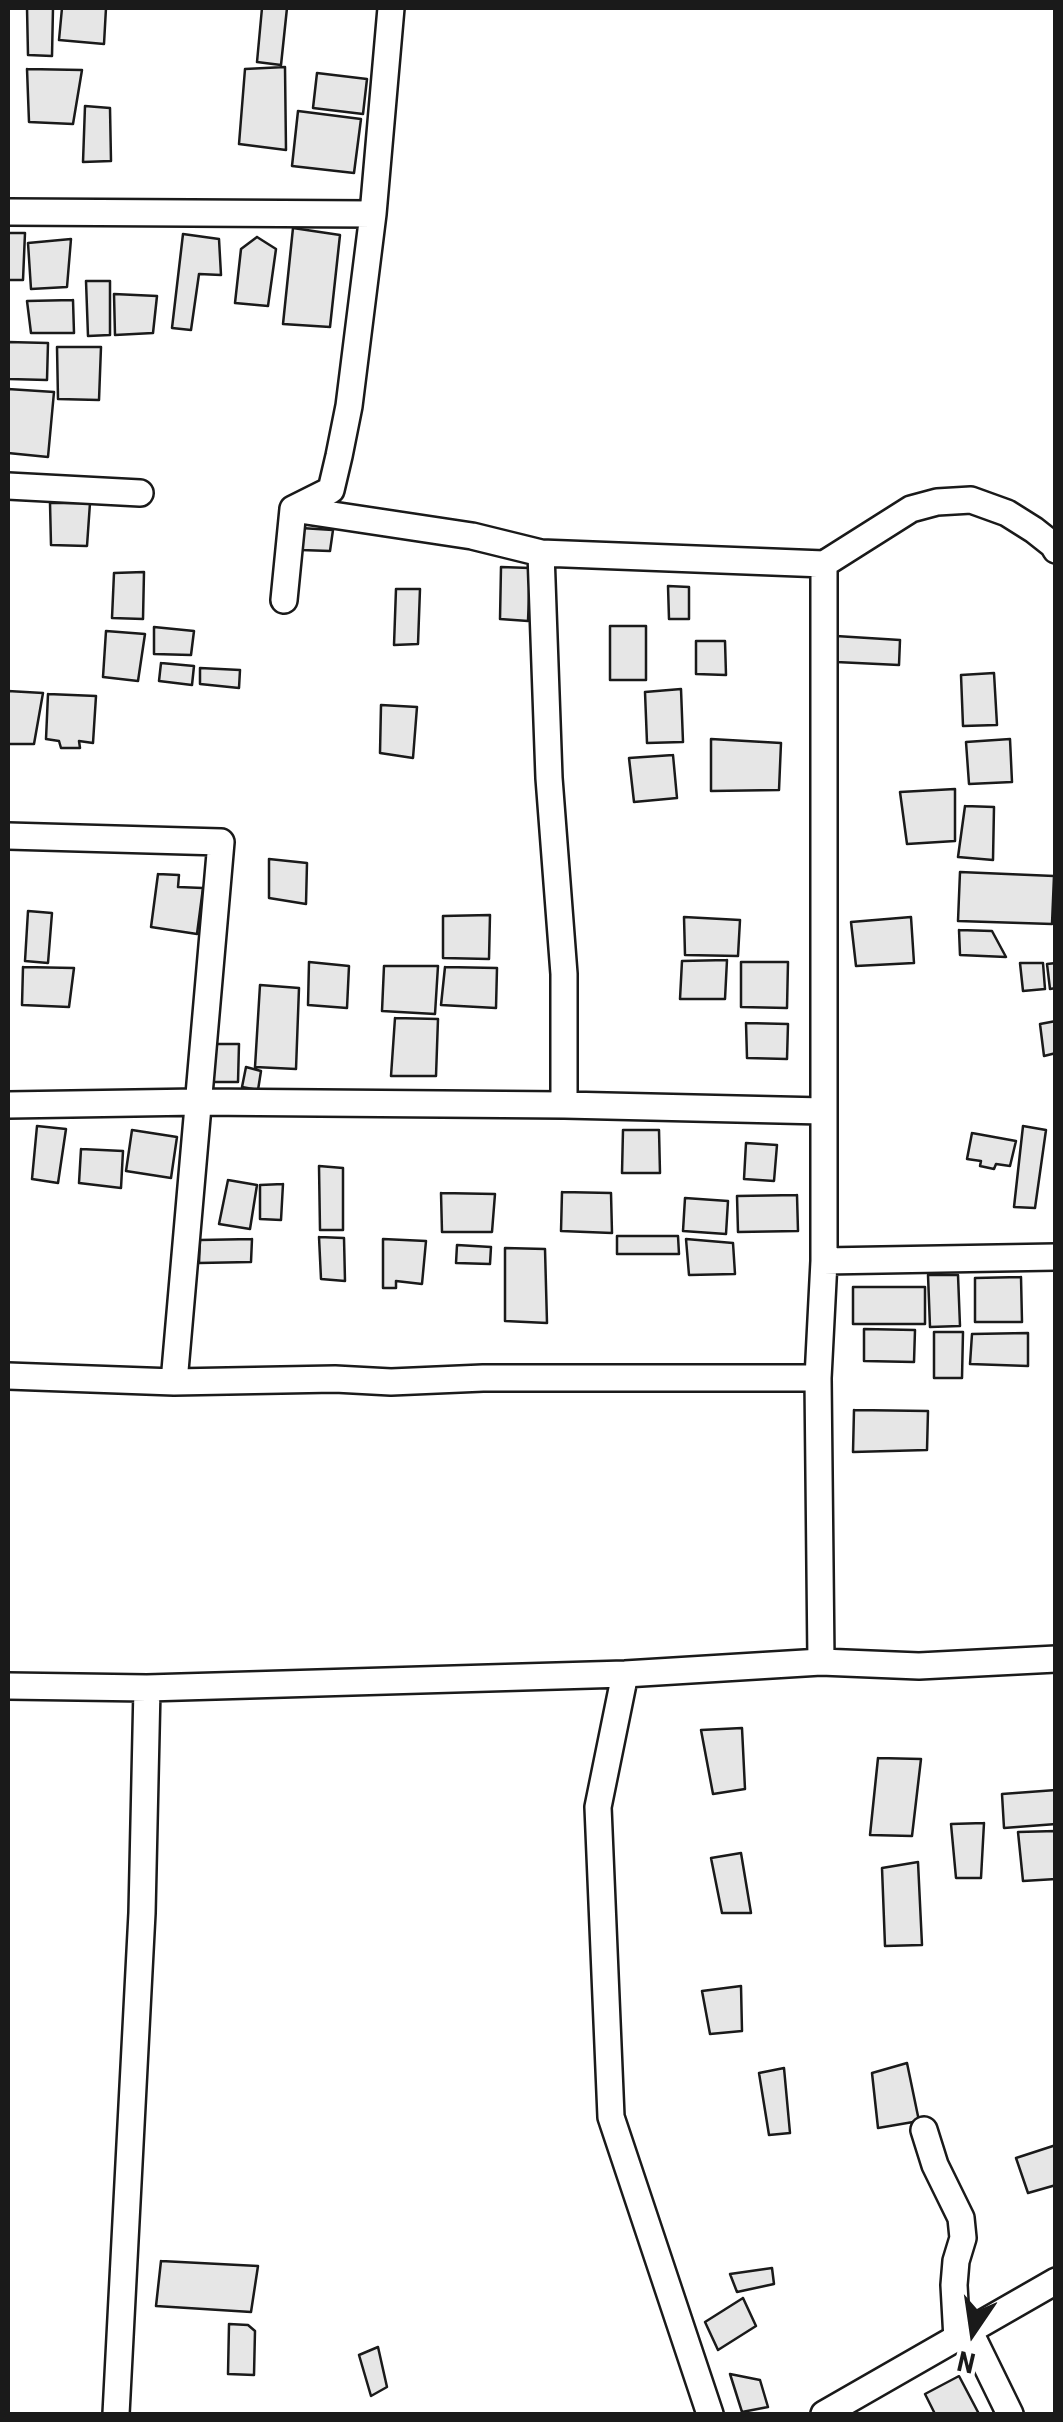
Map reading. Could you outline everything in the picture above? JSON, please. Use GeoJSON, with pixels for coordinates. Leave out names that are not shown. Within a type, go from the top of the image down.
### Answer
{"type":"FeatureCollection","features":[{"type":"Feature","properties":{"kind":"street"},"geometry":{"type":"LineString","coordinates":[[293,510],[330,490],[336,472],[349,406],[373,214],[392,8]]}},
{"type":"Feature","properties":{"kind":"street"},"geometry":{"type":"LineString","coordinates":[[8,212],[373,214]]}},
{"type":"Feature","properties":{"kind":"street"},"geometry":{"type":"LineString","coordinates":[[8,486],[140,492]]}},
{"type":"Feature","properties":{"kind":"street"},"geometry":{"type":"LineString","coordinates":[[293,510],[472,536],[541,553],[824,564],[911,508],[971,500],[1006,513],[1056,550]]}},
{"type":"Feature","properties":{"kind":"street"},"geometry":{"type":"LineString","coordinates":[[284,600],[293,510]]}},
{"type":"Feature","properties":{"kind":"street"},"geometry":{"type":"LineString","coordinates":[[541,553],[549,778],[564,974],[564,1105]]}},
{"type":"Feature","properties":{"kind":"street"},"geometry":{"type":"LineString","coordinates":[[821,1662],[818,1378],[824,1260],[824,564]]}},
{"type":"Feature","properties":{"kind":"street"},"geometry":{"type":"LineString","coordinates":[[8,836],[221,842],[174,1382]]}},
{"type":"Feature","properties":{"kind":"street"},"geometry":{"type":"LineString","coordinates":[[8,1105],[198,1102],[823,1111]]}},
{"type":"Feature","properties":{"kind":"street"},"geometry":{"type":"LineString","coordinates":[[824,1260],[1056,1257]]}},
{"type":"Feature","properties":{"kind":"street"},"geometry":{"type":"LineString","coordinates":[[8,1376],[174,1382],[818,1378]]}},
{"type":"Feature","properties":{"kind":"street"},"geometry":{"type":"LineString","coordinates":[[8,1686],[147,1688],[625,1674],[821,1662],[919,1666],[1056,1659]]}},
{"type":"Feature","properties":{"kind":"street"},"geometry":{"type":"LineString","coordinates":[[625,1674],[598,1807],[611,2117],[710,2414]]}},
{"type":"Feature","properties":{"kind":"street"},"geometry":{"type":"LineString","coordinates":[[116,2414],[142,1914],[147,1688]]}},
{"type":"Feature","properties":{"kind":"street"},"geometry":{"type":"LineString","coordinates":[[924,2130],[935,2165],[961,2218],[963,2238],[954,2286],[963,2335],[1010,2414]]}},
{"type":"Feature","properties":{"kind":"street"},"geometry":{"type":"LineString","coordinates":[[824,2414],[1056,2281]]}},
{"type":"Feature","properties":{"kind":"building"},"geometry":{"type":"Polygon","coordinates":[[[27,8],[53,8],[52,56],[28,55],[27,8]]]}},
{"type":"Feature","properties":{"kind":"building"},"geometry":{"type":"Polygon","coordinates":[[[62,8],[106,8],[104,44],[59,40],[62,8]]]}},
{"type":"Feature","properties":{"kind":"building"},"geometry":{"type":"Polygon","coordinates":[[[262,8],[287,8],[281,65],[257,62],[262,8]]]}},
{"type":"Feature","properties":{"kind":"building"},"geometry":{"type":"Polygon","coordinates":[[[285,67],[286,150],[239,144],[245,69],[285,67]]]}},
{"type":"Feature","properties":{"kind":"building"},"geometry":{"type":"Polygon","coordinates":[[[27,69],[82,70],[73,124],[29,122],[27,69]]]}},
{"type":"Feature","properties":{"kind":"building"},"geometry":{"type":"Polygon","coordinates":[[[317,73],[367,79],[363,114],[313,108],[317,73]]]}},
{"type":"Feature","properties":{"kind":"building"},"geometry":{"type":"Polygon","coordinates":[[[85,106],[110,108],[111,161],[83,162],[85,106]]]}},
{"type":"Feature","properties":{"kind":"building"},"geometry":{"type":"Polygon","coordinates":[[[298,111],[361,119],[354,173],[292,166],[298,111]]]}},
{"type":"Feature","properties":{"kind":"building"},"geometry":{"type":"Polygon","coordinates":[[[293,228],[340,235],[330,327],[283,324],[293,228]]]}},
{"type":"Feature","properties":{"kind":"building"},"geometry":{"type":"Polygon","coordinates":[[[8,233],[25,233],[23,280],[8,280],[8,233]]]}},
{"type":"Feature","properties":{"kind":"building"},"geometry":{"type":"Polygon","coordinates":[[[183,234],[219,239],[221,275],[199,274],[191,330],[172,328],[183,234]]]}},
{"type":"Feature","properties":{"kind":"building"},"geometry":{"type":"Polygon","coordinates":[[[257,237],[276,249],[268,306],[235,303],[241,249],[257,237]]]}},
{"type":"Feature","properties":{"kind":"building"},"geometry":{"type":"Polygon","coordinates":[[[71,239],[67,287],[31,289],[28,243],[71,239]]]}},
{"type":"Feature","properties":{"kind":"building"},"geometry":{"type":"Polygon","coordinates":[[[86,281],[110,281],[110,335],[88,336],[86,281]]]}},
{"type":"Feature","properties":{"kind":"building"},"geometry":{"type":"Polygon","coordinates":[[[114,294],[157,296],[153,333],[115,335],[114,294]]]}},
{"type":"Feature","properties":{"kind":"building"},"geometry":{"type":"Polygon","coordinates":[[[73,300],[74,333],[31,333],[27,301],[73,300]]]}},
{"type":"Feature","properties":{"kind":"building"},"geometry":{"type":"Polygon","coordinates":[[[8,342],[48,343],[47,380],[8,379],[8,342]]]}},
{"type":"Feature","properties":{"kind":"building"},"geometry":{"type":"Polygon","coordinates":[[[57,347],[101,347],[99,400],[58,399],[57,347]]]}},
{"type":"Feature","properties":{"kind":"building"},"geometry":{"type":"Polygon","coordinates":[[[8,389],[54,392],[48,457],[8,453],[8,389]]]}},
{"type":"Feature","properties":{"kind":"building"},"geometry":{"type":"Polygon","coordinates":[[[50,503],[90,503],[87,546],[51,545],[50,503]]]}},
{"type":"Feature","properties":{"kind":"building"},"geometry":{"type":"Polygon","coordinates":[[[301,528],[333,530],[330,551],[301,550],[301,528]]]}},
{"type":"Feature","properties":{"kind":"building"},"geometry":{"type":"Polygon","coordinates":[[[501,567],[530,568],[528,621],[500,619],[501,567]]]}},
{"type":"Feature","properties":{"kind":"building"},"geometry":{"type":"Polygon","coordinates":[[[144,572],[143,619],[112,618],[114,573],[144,572]]]}},
{"type":"Feature","properties":{"kind":"building"},"geometry":{"type":"Polygon","coordinates":[[[668,586],[689,587],[689,619],[669,619],[668,586]]]}},
{"type":"Feature","properties":{"kind":"building"},"geometry":{"type":"Polygon","coordinates":[[[396,589],[420,589],[418,644],[394,645],[396,589]]]}},
{"type":"Feature","properties":{"kind":"building"},"geometry":{"type":"Polygon","coordinates":[[[610,626],[646,626],[646,680],[610,680],[610,626]]]}},
{"type":"Feature","properties":{"kind":"building"},"geometry":{"type":"Polygon","coordinates":[[[154,627],[194,631],[191,655],[154,654],[154,627]]]}},
{"type":"Feature","properties":{"kind":"building"},"geometry":{"type":"Polygon","coordinates":[[[106,631],[145,634],[138,681],[103,677],[106,631]]]}},
{"type":"Feature","properties":{"kind":"building"},"geometry":{"type":"Polygon","coordinates":[[[836,636],[900,640],[899,665],[836,662],[836,636]]]}},
{"type":"Feature","properties":{"kind":"building"},"geometry":{"type":"Polygon","coordinates":[[[696,641],[725,641],[726,675],[696,674],[696,641]]]}},
{"type":"Feature","properties":{"kind":"building"},"geometry":{"type":"Polygon","coordinates":[[[161,663],[194,666],[192,685],[159,681],[161,663]]]}},
{"type":"Feature","properties":{"kind":"building"},"geometry":{"type":"Polygon","coordinates":[[[200,668],[240,670],[239,688],[200,684],[200,668]]]}},
{"type":"Feature","properties":{"kind":"building"},"geometry":{"type":"Polygon","coordinates":[[[994,673],[997,725],[963,726],[961,675],[994,673]]]}},
{"type":"Feature","properties":{"kind":"building"},"geometry":{"type":"Polygon","coordinates":[[[681,689],[683,742],[647,743],[645,692],[681,689]]]}},
{"type":"Feature","properties":{"kind":"building"},"geometry":{"type":"Polygon","coordinates":[[[8,691],[43,693],[34,744],[8,744],[8,691]]]}},
{"type":"Feature","properties":{"kind":"building"},"geometry":{"type":"Polygon","coordinates":[[[48,694],[96,696],[93,743],[79,741],[80,748],[61,748],[59,741],[46,739],[48,694]]]}},
{"type":"Feature","properties":{"kind":"building"},"geometry":{"type":"Polygon","coordinates":[[[381,705],[417,707],[413,758],[380,753],[381,705]]]}},
{"type":"Feature","properties":{"kind":"building"},"geometry":{"type":"Polygon","coordinates":[[[711,739],[781,743],[779,790],[711,791],[711,739]]]}},
{"type":"Feature","properties":{"kind":"building"},"geometry":{"type":"Polygon","coordinates":[[[1010,739],[1012,782],[969,784],[966,742],[1010,739]]]}},
{"type":"Feature","properties":{"kind":"building"},"geometry":{"type":"Polygon","coordinates":[[[673,755],[677,798],[634,802],[629,758],[673,755]]]}},
{"type":"Feature","properties":{"kind":"building"},"geometry":{"type":"Polygon","coordinates":[[[955,789],[955,841],[907,844],[900,792],[955,789]]]}},
{"type":"Feature","properties":{"kind":"building"},"geometry":{"type":"Polygon","coordinates":[[[965,806],[994,807],[993,860],[958,857],[965,806]]]}},
{"type":"Feature","properties":{"kind":"building"},"geometry":{"type":"Polygon","coordinates":[[[269,859],[307,863],[306,904],[269,898],[269,859]]]}},
{"type":"Feature","properties":{"kind":"building"},"geometry":{"type":"Polygon","coordinates":[[[960,872],[1054,876],[1052,924],[958,921],[960,872]]]}},
{"type":"Feature","properties":{"kind":"building"},"geometry":{"type":"Polygon","coordinates":[[[158,874],[179,875],[178,887],[203,888],[197,934],[151,927],[158,874]]]}},
{"type":"Feature","properties":{"kind":"building"},"geometry":{"type":"Polygon","coordinates":[[[28,911],[52,913],[48,963],[25,961],[28,911]]]}},
{"type":"Feature","properties":{"kind":"building"},"geometry":{"type":"Polygon","coordinates":[[[490,915],[489,959],[443,958],[443,916],[490,915]]]}},
{"type":"Feature","properties":{"kind":"building"},"geometry":{"type":"Polygon","coordinates":[[[684,917],[740,920],[738,956],[685,955],[684,917]]]}},
{"type":"Feature","properties":{"kind":"building"},"geometry":{"type":"Polygon","coordinates":[[[911,917],[914,963],[856,966],[851,922],[911,917]]]}},
{"type":"Feature","properties":{"kind":"building"},"geometry":{"type":"Polygon","coordinates":[[[959,930],[992,931],[1006,957],[960,955],[959,930]]]}},
{"type":"Feature","properties":{"kind":"building"},"geometry":{"type":"Polygon","coordinates":[[[727,960],[725,999],[680,999],[682,961],[727,960]]]}},
{"type":"Feature","properties":{"kind":"building"},"geometry":{"type":"Polygon","coordinates":[[[309,962],[349,966],[347,1008],[308,1005],[309,962]]]}},
{"type":"Feature","properties":{"kind":"building"},"geometry":{"type":"Polygon","coordinates":[[[741,962],[788,962],[787,1008],[741,1007],[741,962]]]}},
{"type":"Feature","properties":{"kind":"building"},"geometry":{"type":"Polygon","coordinates":[[[1020,963],[1043,963],[1045,989],[1023,991],[1020,963]]]}},
{"type":"Feature","properties":{"kind":"building"},"geometry":{"type":"Polygon","coordinates":[[[1056,963],[1056,988],[1050,989],[1047,964],[1056,963]]]}},
{"type":"Feature","properties":{"kind":"building"},"geometry":{"type":"Polygon","coordinates":[[[384,966],[438,966],[435,1014],[382,1011],[384,966]]]}},
{"type":"Feature","properties":{"kind":"building"},"geometry":{"type":"Polygon","coordinates":[[[23,967],[74,968],[69,1007],[22,1005],[23,967]]]}},
{"type":"Feature","properties":{"kind":"building"},"geometry":{"type":"Polygon","coordinates":[[[445,967],[497,968],[496,1008],[441,1005],[445,967]]]}},
{"type":"Feature","properties":{"kind":"building"},"geometry":{"type":"Polygon","coordinates":[[[260,985],[299,988],[296,1069],[255,1067],[260,985]]]}},
{"type":"Feature","properties":{"kind":"building"},"geometry":{"type":"Polygon","coordinates":[[[395,1018],[438,1019],[436,1076],[391,1076],[395,1018]]]}},
{"type":"Feature","properties":{"kind":"building"},"geometry":{"type":"Polygon","coordinates":[[[1056,1021],[1056,1053],[1044,1056],[1040,1024],[1056,1021]]]}},
{"type":"Feature","properties":{"kind":"building"},"geometry":{"type":"Polygon","coordinates":[[[746,1023],[788,1024],[787,1059],[747,1058],[746,1023]]]}},
{"type":"Feature","properties":{"kind":"building"},"geometry":{"type":"Polygon","coordinates":[[[215,1044],[239,1044],[238,1082],[213,1082],[215,1044]]]}},
{"type":"Feature","properties":{"kind":"building"},"geometry":{"type":"Polygon","coordinates":[[[246,1067],[261,1071],[258,1090],[242,1087],[246,1067]]]}},
{"type":"Feature","properties":{"kind":"building"},"geometry":{"type":"Polygon","coordinates":[[[37,1126],[66,1129],[58,1183],[32,1179],[37,1126]]]}},
{"type":"Feature","properties":{"kind":"building"},"geometry":{"type":"Polygon","coordinates":[[[1023,1126],[1046,1130],[1035,1208],[1014,1207],[1023,1126]]]}},
{"type":"Feature","properties":{"kind":"building"},"geometry":{"type":"Polygon","coordinates":[[[132,1130],[177,1137],[171,1178],[126,1171],[132,1130]]]}},
{"type":"Feature","properties":{"kind":"building"},"geometry":{"type":"Polygon","coordinates":[[[623,1130],[659,1130],[660,1173],[622,1173],[623,1130]]]}},
{"type":"Feature","properties":{"kind":"building"},"geometry":{"type":"Polygon","coordinates":[[[972,1133],[1016,1141],[1010,1166],[996,1164],[994,1169],[967,1159],[972,1133]]]}},
{"type":"Feature","properties":{"kind":"building"},"geometry":{"type":"Polygon","coordinates":[[[746,1143],[777,1145],[774,1181],[744,1179],[746,1143]]]}},
{"type":"Feature","properties":{"kind":"building"},"geometry":{"type":"Polygon","coordinates":[[[81,1149],[123,1151],[121,1188],[79,1183],[81,1149]]]}},
{"type":"Feature","properties":{"kind":"building"},"geometry":{"type":"Polygon","coordinates":[[[319,1166],[343,1168],[343,1230],[320,1230],[319,1166]]]}},
{"type":"Feature","properties":{"kind":"building"},"geometry":{"type":"Polygon","coordinates":[[[228,1180],[257,1185],[250,1229],[219,1224],[228,1180]]]}},
{"type":"Feature","properties":{"kind":"building"},"geometry":{"type":"Polygon","coordinates":[[[283,1184],[281,1220],[260,1219],[260,1185],[283,1184]]]}},
{"type":"Feature","properties":{"kind":"building"},"geometry":{"type":"Polygon","coordinates":[[[562,1192],[611,1193],[612,1233],[561,1231],[562,1192]]]}},
{"type":"Feature","properties":{"kind":"building"},"geometry":{"type":"Polygon","coordinates":[[[441,1193],[495,1194],[492,1232],[442,1232],[441,1193]]]}},
{"type":"Feature","properties":{"kind":"building"},"geometry":{"type":"Polygon","coordinates":[[[797,1195],[798,1231],[738,1232],[737,1196],[797,1195]]]}},
{"type":"Feature","properties":{"kind":"building"},"geometry":{"type":"Polygon","coordinates":[[[685,1198],[728,1201],[726,1234],[683,1231],[685,1198]]]}},
{"type":"Feature","properties":{"kind":"building"},"geometry":{"type":"Polygon","coordinates":[[[617,1236],[678,1236],[679,1254],[617,1254],[617,1236]]]}},
{"type":"Feature","properties":{"kind":"building"},"geometry":{"type":"Polygon","coordinates":[[[319,1237],[344,1238],[345,1281],[321,1279],[319,1237]]]}},
{"type":"Feature","properties":{"kind":"building"},"geometry":{"type":"Polygon","coordinates":[[[252,1239],[251,1262],[199,1263],[200,1240],[252,1239]]]}},
{"type":"Feature","properties":{"kind":"building"},"geometry":{"type":"Polygon","coordinates":[[[383,1239],[426,1241],[422,1284],[396,1281],[396,1288],[383,1288],[383,1239]]]}},
{"type":"Feature","properties":{"kind":"building"},"geometry":{"type":"Polygon","coordinates":[[[686,1239],[733,1243],[735,1274],[689,1275],[686,1239]]]}},
{"type":"Feature","properties":{"kind":"building"},"geometry":{"type":"Polygon","coordinates":[[[457,1245],[491,1247],[490,1264],[456,1263],[457,1245]]]}},
{"type":"Feature","properties":{"kind":"building"},"geometry":{"type":"Polygon","coordinates":[[[505,1248],[545,1249],[547,1323],[505,1321],[505,1248]]]}},
{"type":"Feature","properties":{"kind":"building"},"geometry":{"type":"Polygon","coordinates":[[[928,1275],[958,1275],[960,1326],[930,1327],[928,1275]]]}},
{"type":"Feature","properties":{"kind":"building"},"geometry":{"type":"Polygon","coordinates":[[[1021,1277],[1022,1322],[975,1322],[975,1278],[1021,1277]]]}},
{"type":"Feature","properties":{"kind":"building"},"geometry":{"type":"Polygon","coordinates":[[[853,1287],[925,1287],[925,1324],[853,1324],[853,1287]]]}},
{"type":"Feature","properties":{"kind":"building"},"geometry":{"type":"Polygon","coordinates":[[[864,1329],[915,1330],[914,1362],[864,1361],[864,1329]]]}},
{"type":"Feature","properties":{"kind":"building"},"geometry":{"type":"Polygon","coordinates":[[[934,1332],[963,1332],[962,1378],[934,1378],[934,1332]]]}},
{"type":"Feature","properties":{"kind":"building"},"geometry":{"type":"Polygon","coordinates":[[[1028,1333],[1028,1366],[970,1364],[972,1334],[1028,1333]]]}},
{"type":"Feature","properties":{"kind":"building"},"geometry":{"type":"Polygon","coordinates":[[[854,1410],[928,1411],[927,1450],[853,1452],[854,1410]]]}},
{"type":"Feature","properties":{"kind":"building"},"geometry":{"type":"Polygon","coordinates":[[[742,1728],[745,1789],[713,1794],[701,1730],[742,1728]]]}},
{"type":"Feature","properties":{"kind":"building"},"geometry":{"type":"Polygon","coordinates":[[[878,1758],[921,1759],[912,1836],[870,1835],[878,1758]]]}},
{"type":"Feature","properties":{"kind":"building"},"geometry":{"type":"Polygon","coordinates":[[[1056,1790],[1056,1824],[1004,1828],[1002,1794],[1056,1790]]]}},
{"type":"Feature","properties":{"kind":"building"},"geometry":{"type":"Polygon","coordinates":[[[984,1823],[981,1878],[956,1878],[951,1824],[984,1823]]]}},
{"type":"Feature","properties":{"kind":"building"},"geometry":{"type":"Polygon","coordinates":[[[1056,1831],[1056,1879],[1023,1881],[1018,1832],[1056,1831]]]}},
{"type":"Feature","properties":{"kind":"building"},"geometry":{"type":"Polygon","coordinates":[[[741,1853],[751,1913],[722,1913],[711,1858],[741,1853]]]}},
{"type":"Feature","properties":{"kind":"building"},"geometry":{"type":"Polygon","coordinates":[[[918,1862],[922,1945],[885,1946],[882,1868],[918,1862]]]}},
{"type":"Feature","properties":{"kind":"building"},"geometry":{"type":"Polygon","coordinates":[[[741,1986],[742,2031],[710,2034],[702,1991],[741,1986]]]}},
{"type":"Feature","properties":{"kind":"building"},"geometry":{"type":"Polygon","coordinates":[[[907,2063],[919,2121],[878,2128],[872,2073],[907,2063]]]}},
{"type":"Feature","properties":{"kind":"building"},"geometry":{"type":"Polygon","coordinates":[[[784,2068],[790,2133],[769,2135],[759,2073],[784,2068]]]}},
{"type":"Feature","properties":{"kind":"building"},"geometry":{"type":"Polygon","coordinates":[[[1056,2145],[1056,2185],[1028,2193],[1016,2158],[1056,2145]]]}},
{"type":"Feature","properties":{"kind":"building"},"geometry":{"type":"Polygon","coordinates":[[[161,2261],[258,2266],[251,2312],[156,2306],[161,2261]]]}},
{"type":"Feature","properties":{"kind":"building"},"geometry":{"type":"Polygon","coordinates":[[[772,2268],[774,2284],[737,2292],[730,2274],[772,2268]]]}},
{"type":"Feature","properties":{"kind":"building"},"geometry":{"type":"Polygon","coordinates":[[[743,2298],[756,2326],[718,2350],[705,2322],[743,2298]]]}},
{"type":"Feature","properties":{"kind":"building"},"geometry":{"type":"Polygon","coordinates":[[[229,2324],[248,2325],[255,2331],[254,2375],[228,2374],[229,2324]]]}},
{"type":"Feature","properties":{"kind":"building"},"geometry":{"type":"Polygon","coordinates":[[[378,2347],[387,2387],[371,2396],[359,2355],[378,2347]]]}},
{"type":"Feature","properties":{"kind":"building"},"geometry":{"type":"Polygon","coordinates":[[[730,2374],[760,2380],[768,2407],[742,2412],[730,2374]]]}},
{"type":"Feature","properties":{"kind":"building"},"geometry":{"type":"Polygon","coordinates":[[[959,2376],[979,2414],[935,2414],[925,2394],[959,2376]]]}}]}
